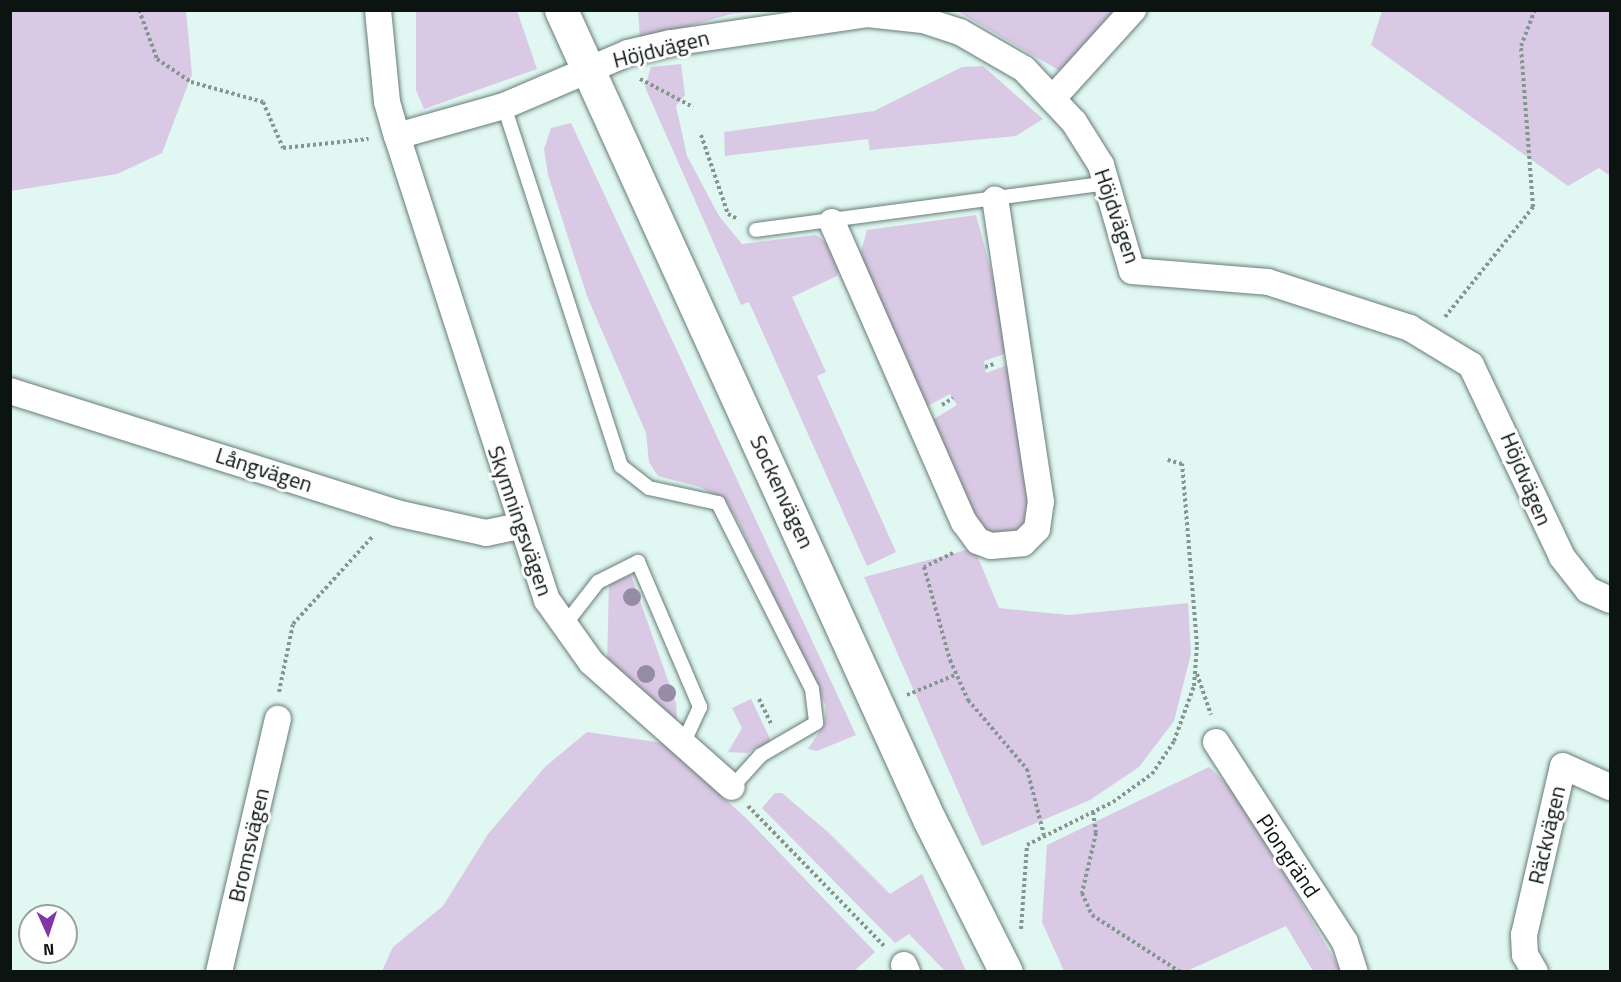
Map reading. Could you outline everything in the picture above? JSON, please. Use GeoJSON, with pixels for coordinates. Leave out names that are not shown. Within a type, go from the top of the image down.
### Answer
{"type":"FeatureCollection","features":[{"type":"Feature","properties":{"kind":"street","name":"Skymningsvägen"},"geometry":{"type":"LineString","coordinates":[[378,10],[382,70],[396,136],[519,526],[563,627],[591,662],[732,787]]}},
{"type":"Feature","properties":{"kind":"street","name":"Sockenvägen"},"geometry":{"type":"LineString","coordinates":[[561,10],[929,819],[1006,972]]}},
{"type":"Feature","properties":{"kind":"street"},"geometry":{"type":"LineString","coordinates":[[1054,97],[1133,10]]}},
{"type":"Feature","properties":{"kind":"street","name":"Höjdvägen"},"geometry":{"type":"LineString","coordinates":[[396,136],[504,106],[628,53],[750,28],[897,15],[960,32],[994,49],[1054,97],[1108,183],[1132,271],[1268,282],[1430,336],[1471,365],[1562,557],[1588,590],[1611,600]]}},
{"type":"Feature","properties":{"kind":"street"},"geometry":{"type":"LineString","coordinates":[[832,222],[964,522],[978,541],[999,546],[1023,543],[1041,517],[995,199]]}},
{"type":"Feature","properties":{"kind":"street","name":"Långvägen"},"geometry":{"type":"LineString","coordinates":[[10,391],[396,513],[486,533],[519,526]]}},
{"type":"Feature","properties":{"kind":"street","name":"Bromsvägen"},"geometry":{"type":"LineString","coordinates":[[219,972],[278,719]]}},
{"type":"Feature","properties":{"kind":"street","name":"Piongränd"},"geometry":{"type":"LineString","coordinates":[[1216,742],[1345,942],[1355,972]]}},
{"type":"Feature","properties":{"kind":"street","name":"Räckvägen"},"geometry":{"type":"LineString","coordinates":[[1527,966],[1524,935],[1563,765],[1611,787]]}},
{"type":"Feature","properties":{"kind":"lane"},"geometry":{"type":"LineString","coordinates":[[504,106],[621,466],[649,488],[718,503],[812,689],[816,723],[779,743],[732,787]]}},
{"type":"Feature","properties":{"kind":"lane"},"geometry":{"type":"LineString","coordinates":[[756,230],[832,222],[1108,183]]}},
{"type":"Feature","properties":{"kind":"lane"},"geometry":{"type":"LineString","coordinates":[[563,627],[597,582],[638,562],[700,707],[682,744]]}},
{"type":"Feature","properties":{"kind":"path"},"geometry":{"type":"LineString","coordinates":[[139,10],[158,59],[191,82],[262,102],[283,148],[396,136]]}},
{"type":"Feature","properties":{"kind":"path"},"geometry":{"type":"LineString","coordinates":[[1430,336],[1533,207],[1521,46],[1535,10]]}},
{"type":"Feature","properties":{"kind":"path"},"geometry":{"type":"LineString","coordinates":[[634,77],[693,106]]}},
{"type":"Feature","properties":{"kind":"path"},"geometry":{"type":"LineString","coordinates":[[701,135],[728,214],[756,230]]}},
{"type":"Feature","properties":{"kind":"path"},"geometry":{"type":"LineString","coordinates":[[1168,460],[1182,464],[1197,672],[1208,696],[1216,742]]}},
{"type":"Feature","properties":{"kind":"path"},"geometry":{"type":"LineString","coordinates":[[278,719],[280,678],[293,624],[396,513]]}},
{"type":"Feature","properties":{"kind":"path"},"geometry":{"type":"LineString","coordinates":[[978,541],[924,567],[956,675],[968,700],[1027,769],[1044,836]]}},
{"type":"Feature","properties":{"kind":"path"},"geometry":{"type":"LineString","coordinates":[[1021,929],[1027,845],[1093,812],[1152,774],[1182,723],[1197,672]]}},
{"type":"Feature","properties":{"kind":"path"},"geometry":{"type":"LineString","coordinates":[[901,697],[956,675]]}},
{"type":"Feature","properties":{"kind":"path"},"geometry":{"type":"LineString","coordinates":[[759,699],[779,743]]}},
{"type":"Feature","properties":{"kind":"path"},"geometry":{"type":"LineString","coordinates":[[732,787],[900,969]]}},
{"type":"Feature","properties":{"kind":"path"},"geometry":{"type":"LineString","coordinates":[[1093,812],[1096,833],[1082,893],[1092,915],[1180,972]]}},
{"type":"Feature","properties":{"kind":"shaded area"},"geometry":{"type":"Polygon","coordinates":[[[638,10],[768,11],[731,14],[640,40],[638,10]]]}},
{"type":"Feature","properties":{"kind":"shaded area"},"geometry":{"type":"Polygon","coordinates":[[[10,11],[186,11],[192,74],[162,153],[117,174],[11,191],[10,11]]]}},
{"type":"Feature","properties":{"kind":"shaded area"},"geometry":{"type":"Polygon","coordinates":[[[416,11],[517,11],[537,69],[424,109],[416,90],[416,11]]]}},
{"type":"Feature","properties":{"kind":"shaded area"},"geometry":{"type":"Polygon","coordinates":[[[957,11],[1113,11],[1062,72],[957,11]]]}},
{"type":"Feature","properties":{"kind":"shaded area"},"geometry":{"type":"Polygon","coordinates":[[[1382,11],[1610,11],[1610,176],[1599,168],[1568,186],[1371,45],[1382,11]]]}},
{"type":"Feature","properties":{"kind":"shaded area"},"geometry":{"type":"Polygon","coordinates":[[[681,64],[685,95],[676,106],[687,156],[719,216],[742,244],[816,235],[828,244],[839,269],[837,276],[792,297],[826,372],[817,376],[896,552],[867,566],[749,302],[741,305],[645,87],[651,67],[681,64]]]}},
{"type":"Feature","properties":{"kind":"shaded area"},"geometry":{"type":"Polygon","coordinates":[[[983,66],[1043,119],[1016,136],[870,150],[868,139],[725,156],[724,132],[874,111],[962,67],[983,66]]]}},
{"type":"Feature","properties":{"kind":"shaded area"},"geometry":{"type":"Polygon","coordinates":[[[571,123],[856,735],[817,751],[808,749],[824,724],[826,706],[739,524],[726,501],[700,487],[658,476],[649,462],[646,433],[587,296],[548,175],[544,149],[551,128],[571,123]]]}},
{"type":"Feature","properties":{"kind":"shaded area"},"geometry":{"type":"Polygon","coordinates":[[[976,215],[1013,351],[984,361],[986,373],[1013,363],[1037,508],[1022,532],[985,535],[926,424],[957,405],[950,394],[918,411],[859,259],[867,230],[976,215]]]}},
{"type":"Feature","properties":{"kind":"shaded area"},"geometry":{"type":"Polygon","coordinates":[[[974,548],[999,608],[1069,615],[1188,603],[1191,654],[1174,721],[1139,767],[1090,800],[982,846],[864,577],[974,548]]]}},
{"type":"Feature","properties":{"kind":"shaded area"},"geometry":{"type":"Polygon","coordinates":[[[631,575],[676,703],[677,719],[670,721],[607,665],[609,583],[631,575]]]}},
{"type":"Feature","properties":{"kind":"shaded area"},"geometry":{"type":"Polygon","coordinates":[[[751,699],[771,741],[747,753],[728,752],[742,728],[732,708],[751,699]]]}},
{"type":"Feature","properties":{"kind":"shaded area"},"geometry":{"type":"Polygon","coordinates":[[[587,732],[663,743],[747,819],[875,952],[853,972],[382,971],[393,947],[443,906],[488,834],[545,767],[587,732]]]}},
{"type":"Feature","properties":{"kind":"shaded area"},"geometry":{"type":"Polygon","coordinates":[[[1209,767],[1240,797],[1341,971],[1313,971],[1286,926],[1187,971],[1064,971],[1042,922],[1047,845],[1209,767]]]}},
{"type":"Feature","properties":{"kind":"shaded area"},"geometry":{"type":"Polygon","coordinates":[[[775,793],[782,793],[829,833],[890,894],[922,874],[966,971],[945,971],[909,934],[895,943],[762,808],[775,793]]]}}]}
